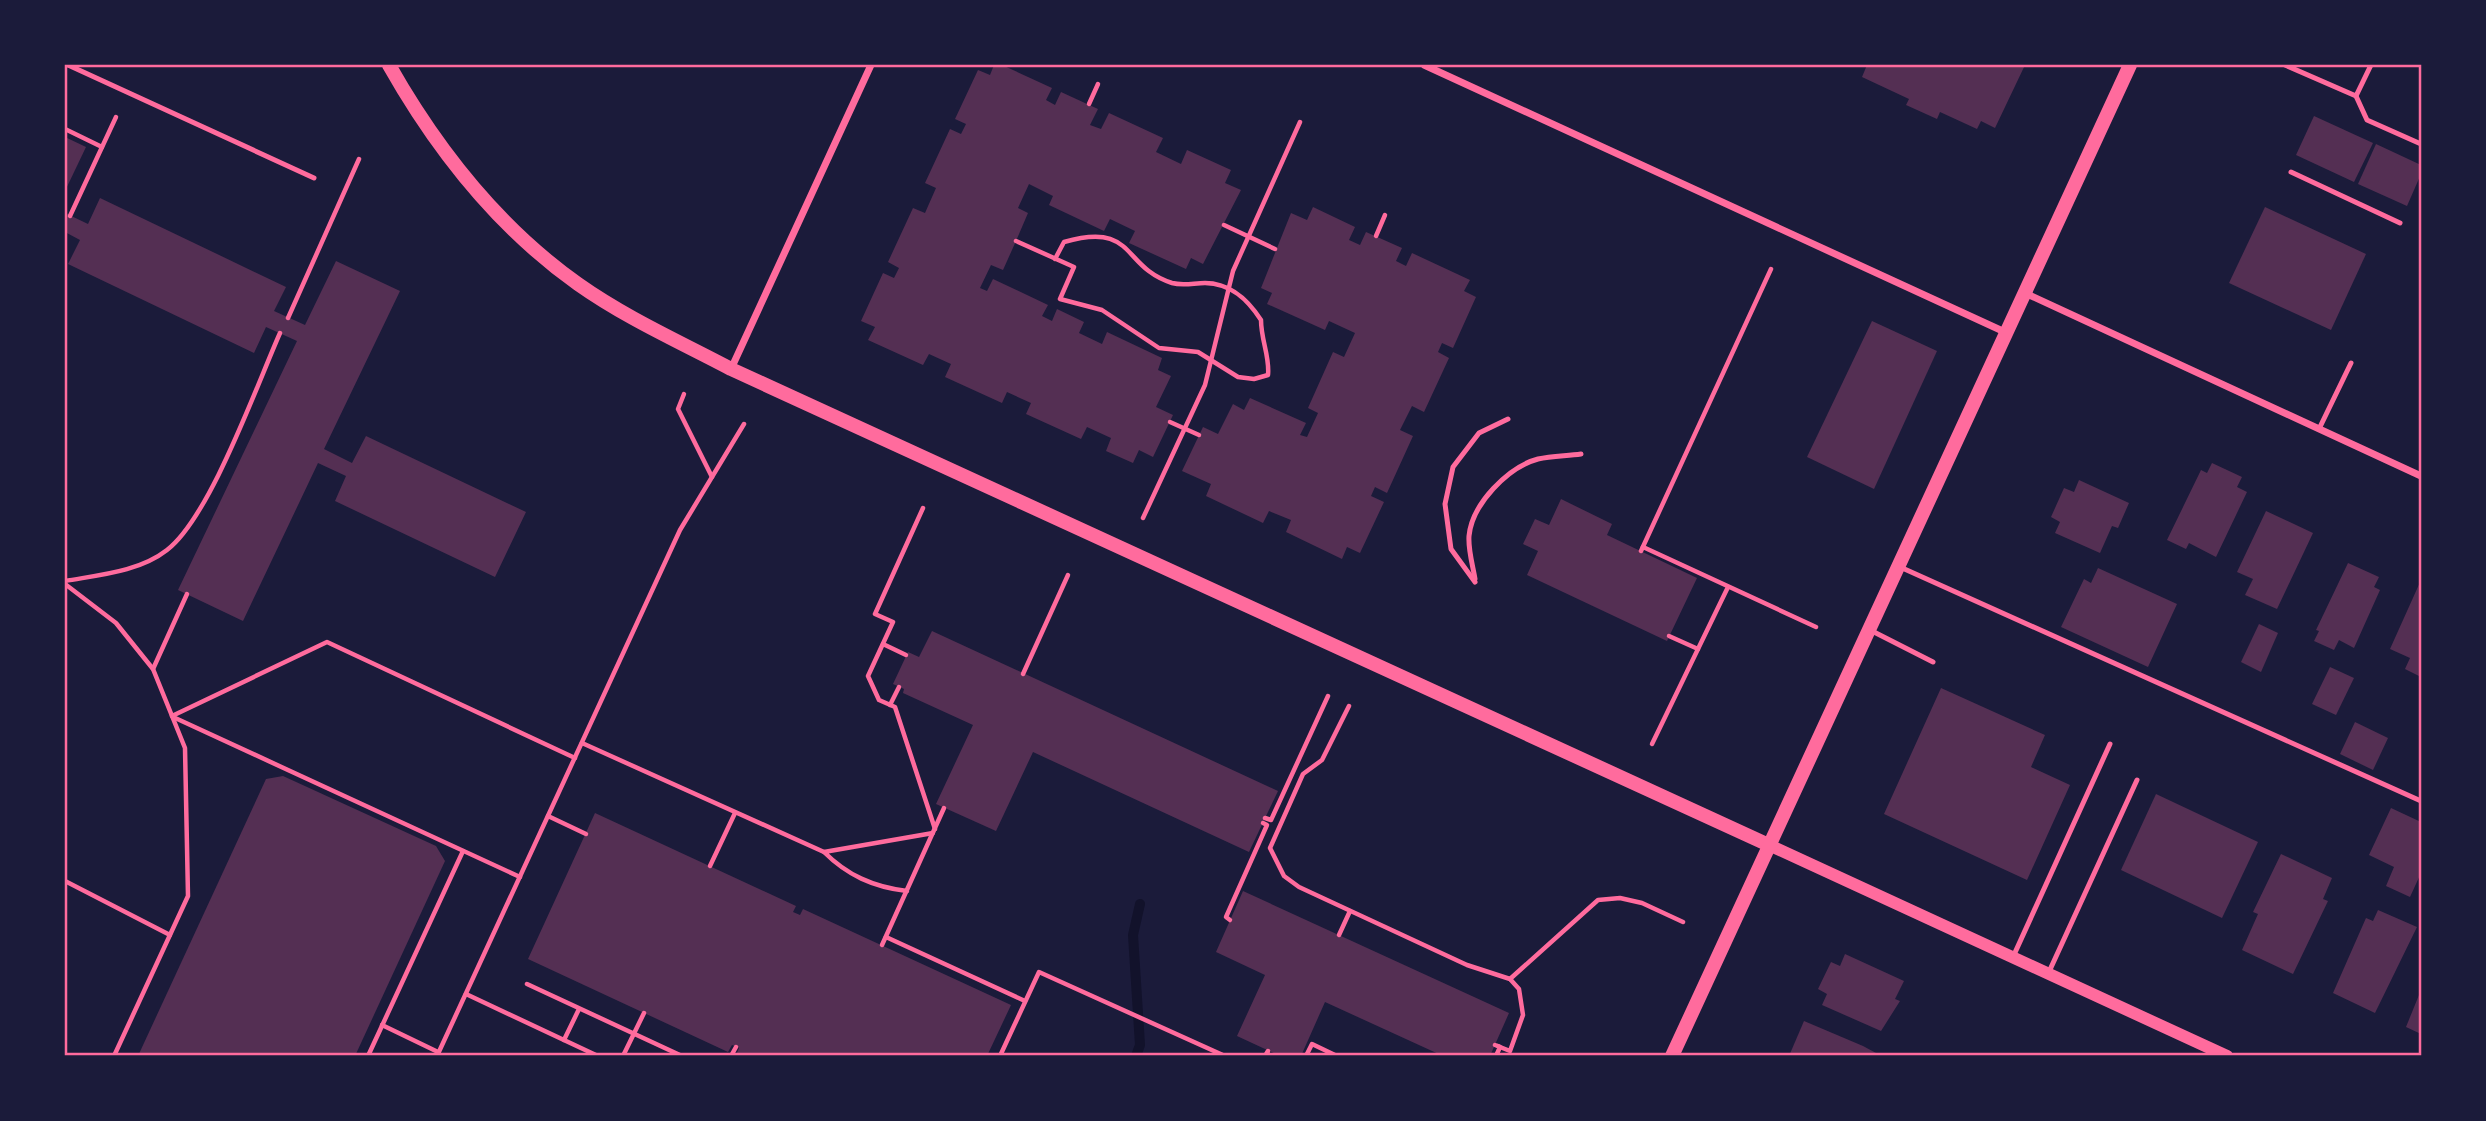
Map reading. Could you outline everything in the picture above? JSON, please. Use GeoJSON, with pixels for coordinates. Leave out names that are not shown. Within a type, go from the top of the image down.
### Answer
{"type":"FeatureCollection","features":[{"type":"Feature","properties":{"kind":"main road"},"geometry":{"type":"LineString","coordinates":[[389,65],[413,107],[438,141],[515,232],[577,283],[615,308],[731,369],[1771,846]]}},
{"type":"Feature","properties":{"kind":"main road"},"geometry":{"type":"LineString","coordinates":[[1672,1056],[2130,65]]}},
{"type":"Feature","properties":{"kind":"street"},"geometry":{"type":"LineString","coordinates":[[731,369],[871,65]]}},
{"type":"Feature","properties":{"kind":"street"},"geometry":{"type":"LineString","coordinates":[[1424,65],[2007,333]]}},
{"type":"Feature","properties":{"kind":"street"},"geometry":{"type":"LineString","coordinates":[[2025,293],[2421,475]]}},
{"type":"Feature","properties":{"kind":"street"},"geometry":{"type":"LineString","coordinates":[[1771,846],[2227,1056]]}},
{"type":"Feature","properties":{"kind":"lane"},"geometry":{"type":"LineString","coordinates":[[68,65],[314,178]]}},
{"type":"Feature","properties":{"kind":"lane"},"geometry":{"type":"LineString","coordinates":[[2285,65],[2356,96],[2367,120],[2421,144]]}},
{"type":"Feature","properties":{"kind":"lane"},"geometry":{"type":"LineString","coordinates":[[2356,96],[2371,65]]}},
{"type":"Feature","properties":{"kind":"lane"},"geometry":{"type":"LineString","coordinates":[[2291,172],[2400,223]]}},
{"type":"Feature","properties":{"kind":"lane"},"geometry":{"type":"LineString","coordinates":[[2319,429],[2351,363]]}},
{"type":"Feature","properties":{"kind":"lane"},"geometry":{"type":"LineString","coordinates":[[1507,419],[1479,433],[1454,467],[1445,504],[1451,549],[1475,582],[1469,536],[1478,511],[1496,487],[1515,469],[1537,460],[1581,454]]}},
{"type":"Feature","properties":{"kind":"lane"},"geometry":{"type":"LineString","coordinates":[[1899,567],[2421,801]]}},
{"type":"Feature","properties":{"kind":"lane"},"geometry":{"type":"LineString","coordinates":[[1870,630],[1933,662]]}},
{"type":"Feature","properties":{"kind":"lane"},"geometry":{"type":"LineString","coordinates":[[2013,957],[2110,744]]}},
{"type":"Feature","properties":{"kind":"lane"},"geometry":{"type":"LineString","coordinates":[[2048,974],[2137,780]]}},
{"type":"Feature","properties":{"kind":"path"},"geometry":{"type":"LineString","coordinates":[[1089,104],[1098,84]]}},
{"type":"Feature","properties":{"kind":"path"},"geometry":{"type":"LineString","coordinates":[[70,216],[116,117]]}},
{"type":"Feature","properties":{"kind":"path"},"geometry":{"type":"LineString","coordinates":[[1143,517],[1205,385],[1229,289],[1249,236],[1300,122]]}},
{"type":"Feature","properties":{"kind":"path"},"geometry":{"type":"LineString","coordinates":[[65,129],[102,147]]}},
{"type":"Feature","properties":{"kind":"path"},"geometry":{"type":"LineString","coordinates":[[288,318],[359,159]]}},
{"type":"Feature","properties":{"kind":"path"},"geometry":{"type":"LineString","coordinates":[[1376,236],[1385,215]]}},
{"type":"Feature","properties":{"kind":"path"},"geometry":{"type":"LineString","coordinates":[[1224,225],[1275,248]]}},
{"type":"Feature","properties":{"kind":"path"},"geometry":{"type":"LineString","coordinates":[[1016,241],[1055,259],[1074,267],[1060,299],[1102,310],[1158,348],[1189,349],[1238,377],[1254,379],[1268,375],[1269,362],[1261,339],[1261,320],[1251,305],[1229,289],[1219,285],[1174,283],[1153,271],[1115,238],[1086,236],[1064,242],[1055,259]]}},
{"type":"Feature","properties":{"kind":"path"},"geometry":{"type":"LineString","coordinates":[[1771,269],[1642,549],[1816,627]]}},
{"type":"Feature","properties":{"kind":"path"},"geometry":{"type":"LineString","coordinates":[[65,583],[142,563],[166,551],[187,531],[204,504],[280,333]]}},
{"type":"Feature","properties":{"kind":"path"},"geometry":{"type":"LineString","coordinates":[[684,394],[678,409],[712,477]]}},
{"type":"Feature","properties":{"kind":"path"},"geometry":{"type":"LineString","coordinates":[[1170,422],[1199,435]]}},
{"type":"Feature","properties":{"kind":"path"},"geometry":{"type":"LineString","coordinates":[[382,1025],[438,1054],[680,530],[744,424]]}},
{"type":"Feature","properties":{"kind":"path"},"geometry":{"type":"LineString","coordinates":[[923,508],[875,614],[893,622],[869,676],[879,700],[895,707],[934,831]]}},
{"type":"Feature","properties":{"kind":"path"},"geometry":{"type":"LineString","coordinates":[[1023,674],[1068,575]]}},
{"type":"Feature","properties":{"kind":"path"},"geometry":{"type":"LineString","coordinates":[[65,583],[116,623],[153,669],[185,748],[188,896],[114,1056]]}},
{"type":"Feature","properties":{"kind":"path"},"geometry":{"type":"LineString","coordinates":[[1652,744],[1728,587]]}},
{"type":"Feature","properties":{"kind":"path"},"geometry":{"type":"LineString","coordinates":[[153,669],[187,594]]}},
{"type":"Feature","properties":{"kind":"path"},"geometry":{"type":"LineString","coordinates":[[1669,636],[1698,649]]}},
{"type":"Feature","properties":{"kind":"path"},"geometry":{"type":"LineString","coordinates":[[172,716],[327,642],[575,758]]}},
{"type":"Feature","properties":{"kind":"path"},"geometry":{"type":"LineString","coordinates":[[883,644],[906,655]]}},
{"type":"Feature","properties":{"kind":"path"},"geometry":{"type":"LineString","coordinates":[[890,705],[898,687]]}},
{"type":"Feature","properties":{"kind":"path"},"geometry":{"type":"LineString","coordinates":[[1230,920],[1226,918],[1268,825],[1264,820],[1271,821],[1328,696]]}},
{"type":"Feature","properties":{"kind":"path"},"geometry":{"type":"LineString","coordinates":[[1349,706],[1322,760],[1303,774],[1270,848],[1284,876],[1299,887],[1467,965],[1510,979],[1519,989],[1523,1015],[1510,1051],[1495,1045],[1500,1047],[1496,1056]]}},
{"type":"Feature","properties":{"kind":"path"},"geometry":{"type":"LineString","coordinates":[[172,716],[520,877]]}},
{"type":"Feature","properties":{"kind":"path"},"geometry":{"type":"LineString","coordinates":[[582,743],[824,852],[841,869],[867,882],[906,891]]}},
{"type":"Feature","properties":{"kind":"path"},"geometry":{"type":"LineString","coordinates":[[882,945],[944,808]]}},
{"type":"Feature","properties":{"kind":"path"},"geometry":{"type":"LineString","coordinates":[[710,866],[735,813]]}},
{"type":"Feature","properties":{"kind":"path"},"geometry":{"type":"LineString","coordinates":[[548,816],[586,834]]}},
{"type":"Feature","properties":{"kind":"path"},"geometry":{"type":"LineString","coordinates":[[824,852],[934,831]]}},
{"type":"Feature","properties":{"kind":"path"},"geometry":{"type":"LineString","coordinates":[[368,1056],[463,851]]}},
{"type":"Feature","properties":{"kind":"path"},"geometry":{"type":"LineString","coordinates":[[65,881],[170,935]]}},
{"type":"Feature","properties":{"kind":"path"},"geometry":{"type":"LineString","coordinates":[[1510,979],[1598,900],[1620,898],[1642,903],[1683,922]]}},
{"type":"Feature","properties":{"kind":"path"},"geometry":{"type":"LineString","coordinates":[[1339,935],[1350,911]]}},
{"type":"Feature","properties":{"kind":"path"},"geometry":{"type":"LineString","coordinates":[[886,937],[1025,1001]]}},
{"type":"Feature","properties":{"kind":"path"},"geometry":{"type":"LineString","coordinates":[[1000,1056],[1039,972],[1225,1056]]}},
{"type":"Feature","properties":{"kind":"path"},"geometry":{"type":"LineString","coordinates":[[527,985],[681,1056]]}},
{"type":"Feature","properties":{"kind":"path"},"geometry":{"type":"LineString","coordinates":[[466,994],[598,1056]]}},
{"type":"Feature","properties":{"kind":"path"},"geometry":{"type":"LineString","coordinates":[[564,1040],[579,1009]]}},
{"type":"Feature","properties":{"kind":"path"},"geometry":{"type":"LineString","coordinates":[[624,1056],[644,1013]]}},
{"type":"Feature","properties":{"kind":"path"},"geometry":{"type":"LineString","coordinates":[[1306,1056],[1312,1044],[1337,1056]]}},
{"type":"Feature","properties":{"kind":"path"},"geometry":{"type":"LineString","coordinates":[[731,1056],[736,1047]]}},
{"type":"Feature","properties":{"kind":"building"},"geometry":{"type":"Polygon","coordinates":[[[994,65],[1002,65],[1052,88],[1046,100],[1055,105],[1061,92],[1098,109],[1090,125],[1101,129],[1109,113],[1163,138],[1156,152],[1181,164],[1187,150],[1231,170],[1225,183],[1241,190],[1203,264],[1191,258],[1186,269],[1129,243],[1135,231],[1110,219],[1104,231],[1049,205],[1053,196],[1029,184],[1018,208],[1028,213],[1003,270],[991,265],[980,288],[987,291],[993,279],[1048,305],[1042,316],[1052,321],[1057,309],[1084,322],[1079,333],[1102,344],[1107,332],[1162,358],[1158,370],[1171,376],[1156,407],[1173,415],[1153,457],[1139,450],[1133,463],[1106,451],[1111,438],[1087,427],[1081,439],[1026,414],[1031,403],[1007,392],[1002,403],[945,377],[951,364],[929,354],[923,365],[868,340],[875,327],[861,321],[883,273],[894,278],[899,268],[888,262],[913,208],[925,213],[936,188],[925,183],[950,129],[961,134],[966,124],[955,119],[978,70],[990,75],[994,65]]]}},
{"type":"Feature","properties":{"kind":"building"},"geometry":{"type":"Polygon","coordinates":[[[1867,65],[2025,65],[1995,128],[1981,121],[1977,129],[1940,112],[1937,119],[1906,105],[1909,99],[1862,77],[1867,65]]]}},
{"type":"Feature","properties":{"kind":"building"},"geometry":{"type":"Polygon","coordinates":[[[2314,116],[2373,143],[2354,182],[2296,155],[2314,116]]]}},
{"type":"Feature","properties":{"kind":"building"},"geometry":{"type":"Polygon","coordinates":[[[65,137],[86,147],[65,191],[65,137]]]}},
{"type":"Feature","properties":{"kind":"building"},"geometry":{"type":"Polygon","coordinates":[[[2376,144],[2421,165],[2421,174],[2407,206],[2358,184],[2376,144]]]}},
{"type":"Feature","properties":{"kind":"building"},"geometry":{"type":"Polygon","coordinates":[[[100,198],[286,287],[274,311],[305,325],[336,261],[400,291],[324,449],[352,463],[366,436],[526,512],[495,577],[335,501],[346,476],[318,463],[243,621],[178,590],[297,341],[266,327],[254,353],[68,264],[80,240],[65,232],[65,213],[88,224],[100,198]]]}},
{"type":"Feature","properties":{"kind":"building"},"geometry":{"type":"Polygon","coordinates":[[[1313,207],[1355,227],[1349,240],[1360,245],[1366,232],[1402,248],[1396,261],[1406,266],[1412,253],[1470,280],[1464,291],[1476,297],[1453,348],[1442,343],[1438,352],[1449,358],[1424,412],[1412,406],[1400,430],[1413,436],[1387,493],[1375,487],[1371,496],[1384,502],[1360,553],[1347,547],[1342,559],[1286,532],[1291,520],[1269,511],[1263,523],[1206,496],[1211,484],[1182,471],[1203,427],[1218,434],[1233,404],[1244,410],[1250,398],[1306,423],[1300,435],[1307,437],[1318,413],[1308,408],[1333,352],[1344,357],[1355,333],[1329,321],[1325,330],[1267,304],[1272,293],[1261,288],[1291,213],[1307,220],[1313,207]]]}},
{"type":"Feature","properties":{"kind":"building"},"geometry":{"type":"Polygon","coordinates":[[[2265,207],[2366,254],[2331,330],[2229,283],[2265,207]]]}},
{"type":"Feature","properties":{"kind":"building"},"geometry":{"type":"Polygon","coordinates":[[[1872,321],[1937,351],[1874,489],[1807,457],[1872,321]]]}},
{"type":"Feature","properties":{"kind":"building"},"geometry":{"type":"Polygon","coordinates":[[[2212,463],[2242,477],[2237,487],[2247,492],[2216,557],[2189,543],[2186,549],[2167,540],[2201,470],[2207,473],[2212,463]]]}},
{"type":"Feature","properties":{"kind":"building"},"geometry":{"type":"Polygon","coordinates":[[[2079,480],[2129,503],[2118,528],[2112,526],[2100,553],[2055,533],[2060,522],[2051,517],[2064,488],[2074,492],[2079,480]]]}},
{"type":"Feature","properties":{"kind":"building"},"geometry":{"type":"Polygon","coordinates":[[[1561,499],[1612,524],[1607,535],[1697,578],[1667,641],[1527,575],[1538,551],[1523,544],[1535,519],[1549,525],[1561,499]]]}},
{"type":"Feature","properties":{"kind":"building"},"geometry":{"type":"Polygon","coordinates":[[[2266,511],[2313,533],[2277,609],[2245,595],[2253,579],[2237,572],[2266,511]]]}},
{"type":"Feature","properties":{"kind":"building"},"geometry":{"type":"Polygon","coordinates":[[[2348,563],[2379,577],[2374,587],[2380,590],[2354,648],[2339,640],[2334,650],[2314,641],[2319,631],[2316,630],[2348,563]]]}},
{"type":"Feature","properties":{"kind":"building"},"geometry":{"type":"Polygon","coordinates":[[[2098,568],[2177,604],[2148,667],[2061,627],[2084,579],[2091,583],[2098,568]]]}},
{"type":"Feature","properties":{"kind":"building"},"geometry":{"type":"Polygon","coordinates":[[[2421,580],[2421,677],[2405,669],[2410,658],[2390,649],[2421,580]]]}},
{"type":"Feature","properties":{"kind":"building"},"geometry":{"type":"Polygon","coordinates":[[[2259,624],[2278,633],[2261,672],[2241,662],[2259,624]]]}},
{"type":"Feature","properties":{"kind":"building"},"geometry":{"type":"Polygon","coordinates":[[[932,631],[1278,791],[1249,852],[1033,752],[996,831],[936,804],[973,725],[903,693],[904,689],[893,684],[908,652],[919,657],[932,631]]]}},
{"type":"Feature","properties":{"kind":"building"},"geometry":{"type":"Polygon","coordinates":[[[2330,667],[2354,678],[2336,715],[2312,704],[2330,667]]]}},
{"type":"Feature","properties":{"kind":"building"},"geometry":{"type":"Polygon","coordinates":[[[1941,688],[2045,735],[2031,767],[2070,785],[2027,880],[1884,814],[1941,688]]]}},
{"type":"Feature","properties":{"kind":"building"},"geometry":{"type":"Polygon","coordinates":[[[2355,722],[2388,738],[2373,770],[2340,754],[2355,722]]]}},
{"type":"Feature","properties":{"kind":"building"},"geometry":{"type":"Polygon","coordinates":[[[283,776],[436,846],[445,861],[355,1056],[138,1056],[266,779],[283,776]]]}},
{"type":"Feature","properties":{"kind":"building"},"geometry":{"type":"Polygon","coordinates":[[[2156,794],[2258,842],[2222,918],[2121,870],[2156,794]]]}},
{"type":"Feature","properties":{"kind":"building"},"geometry":{"type":"Polygon","coordinates":[[[2391,808],[2421,822],[2421,873],[2410,897],[2386,886],[2394,867],[2369,855],[2391,808]]]}},
{"type":"Feature","properties":{"kind":"building"},"geometry":{"type":"Polygon","coordinates":[[[595,813],[796,906],[793,912],[800,915],[803,909],[1011,1005],[987,1056],[738,1056],[736,1055],[739,1048],[732,1045],[728,1052],[528,959],[595,813]]]}},
{"type":"Feature","properties":{"kind":"building"},"geometry":{"type":"Polygon","coordinates":[[[2281,854],[2332,878],[2323,899],[2328,901],[2293,974],[2242,950],[2258,914],[2253,912],[2281,854]]]}},
{"type":"Feature","properties":{"kind":"building"},"geometry":{"type":"Polygon","coordinates":[[[1243,891],[1509,1013],[1490,1056],[1443,1056],[1325,1002],[1301,1056],[1280,1056],[1237,1036],[1265,975],[1216,952],[1243,891]]]}},
{"type":"Feature","properties":{"kind":"building"},"geometry":{"type":"Polygon","coordinates":[[[2378,910],[2417,927],[2375,1013],[2333,993],[2366,918],[2373,921],[2378,910]]]}},
{"type":"Feature","properties":{"kind":"building"},"geometry":{"type":"Polygon","coordinates":[[[1845,954],[1904,981],[1895,999],[1900,1001],[1881,1031],[1822,1005],[1827,994],[1818,989],[1831,962],[1840,966],[1845,954]]]}},
{"type":"Feature","properties":{"kind":"building"},"geometry":{"type":"Polygon","coordinates":[[[2421,990],[2421,1034],[2406,1027],[2421,990]]]}},
{"type":"Feature","properties":{"kind":"building"},"geometry":{"type":"Polygon","coordinates":[[[1804,1021],[1863,1046],[1876,1053],[1875,1056],[1789,1056],[1804,1021]]]}},
{"type":"Feature","properties":{"kind":"waterway"},"geometry":{"type":"LineString","coordinates":[[1136,1056],[1140,1045],[1133,935],[1140,904]]}}]}
